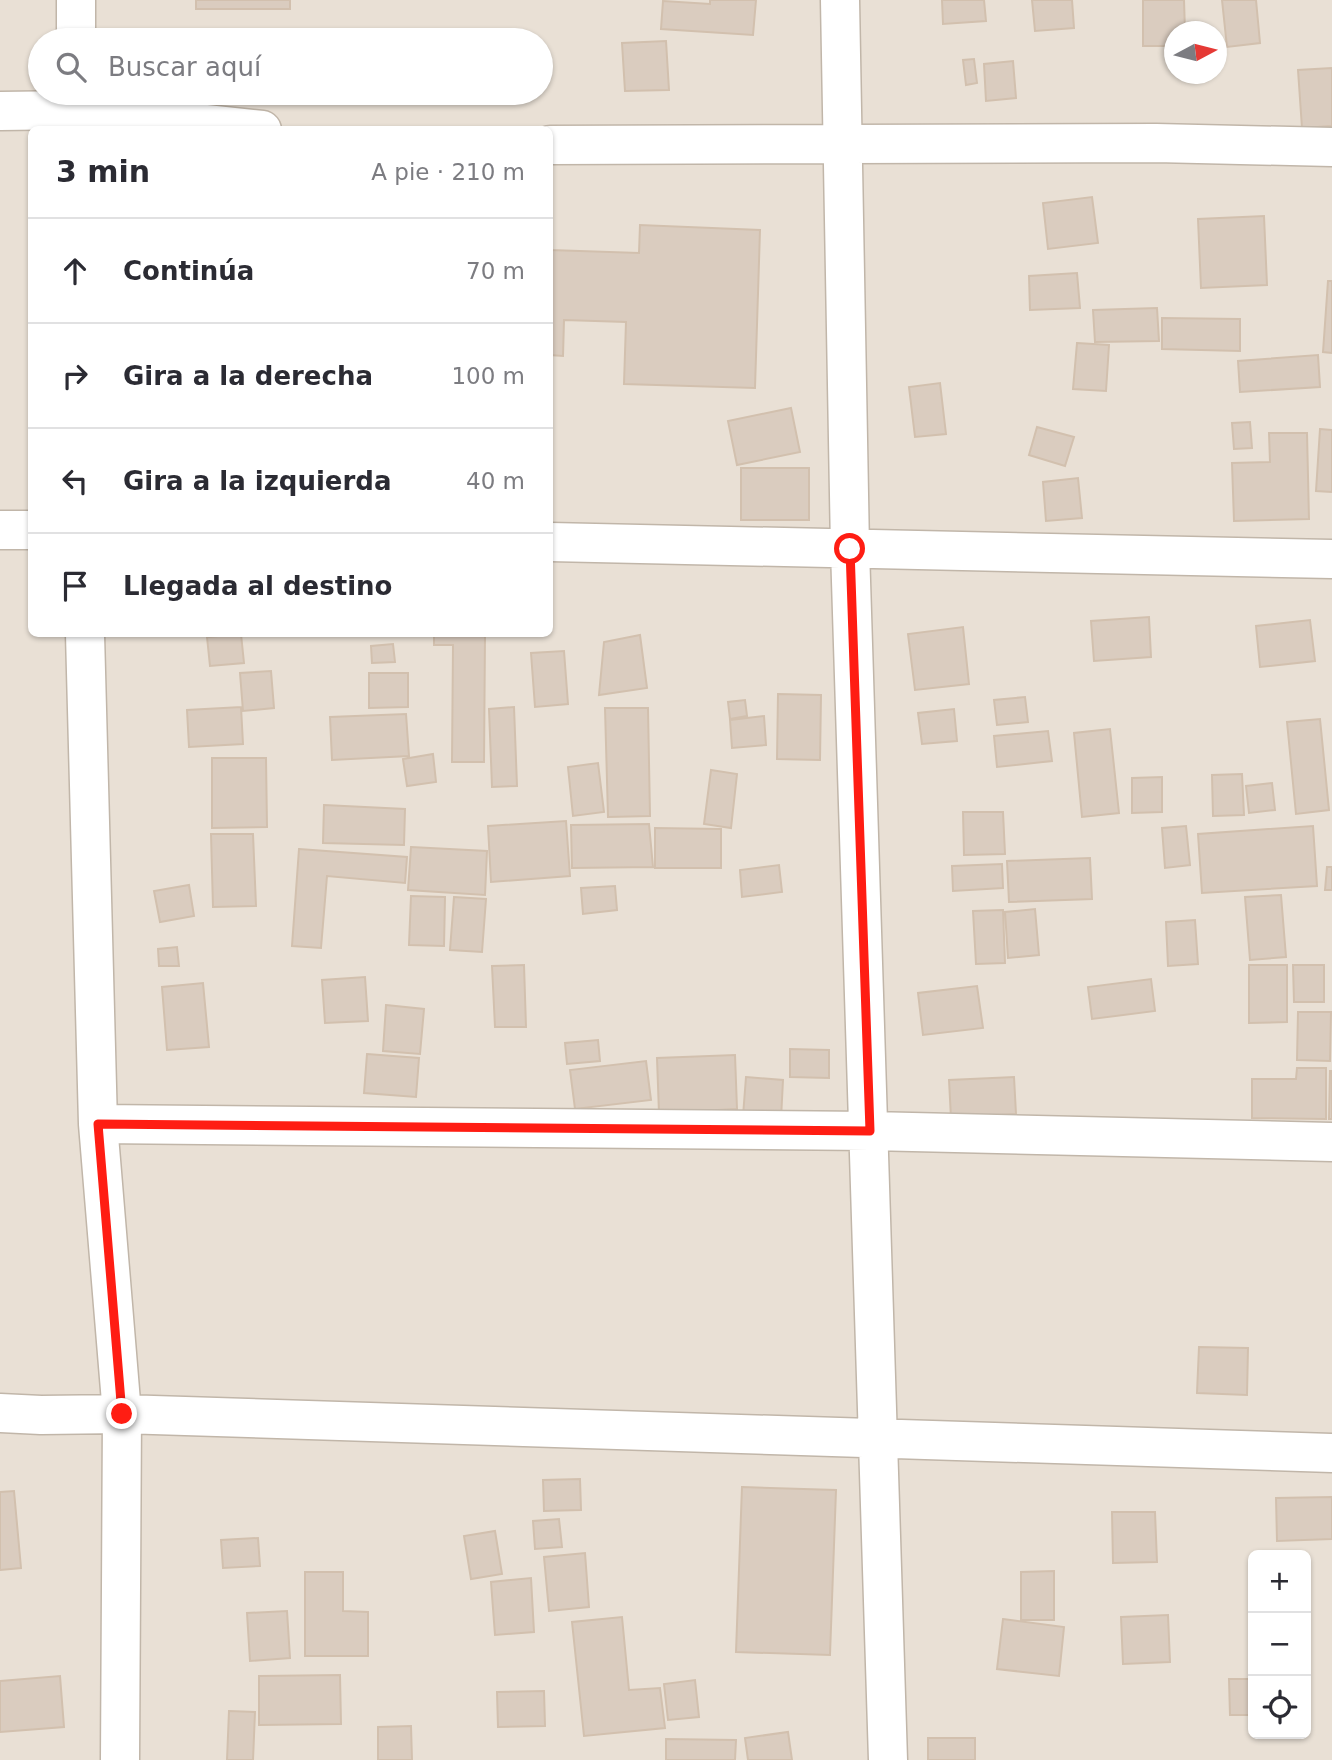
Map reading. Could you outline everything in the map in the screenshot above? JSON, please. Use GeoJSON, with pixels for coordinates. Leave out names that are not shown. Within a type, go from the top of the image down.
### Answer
{"type":"FeatureCollection","features":[{"type":"Feature","properties":{"kind":"street"},"geometry":{"type":"LineString","coordinates":[[76,0],[76,28]]}},
{"type":"Feature","properties":{"kind":"street"},"geometry":{"type":"LineString","coordinates":[[840,0],[850,549],[888,1760]]}},
{"type":"Feature","properties":{"kind":"street"},"geometry":{"type":"LineString","coordinates":[[0,111],[77,111],[223,126]]}},
{"type":"Feature","properties":{"kind":"street"},"geometry":{"type":"LineString","coordinates":[[553,145],[1156,143],[1332,147]]}},
{"type":"Feature","properties":{"kind":"street"},"geometry":{"type":"LineString","coordinates":[[0,530],[28,530]]}},
{"type":"Feature","properties":{"kind":"street"},"geometry":{"type":"LineString","coordinates":[[553,542],[1332,559]]}},
{"type":"Feature","properties":{"kind":"street"},"geometry":{"type":"LineString","coordinates":[[85,637],[98,1124],[122,1414],[120,1760]]}},
{"type":"Feature","properties":{"kind":"street"},"geometry":{"type":"LineString","coordinates":[[98,1124],[870,1131],[1332,1142]]}},
{"type":"Feature","properties":{"kind":"street"},"geometry":{"type":"LineString","coordinates":[[0,1413],[122,1414],[1332,1453]]}},
{"type":"Feature","properties":{"kind":"shaded area"},"geometry":{"type":"Polygon","coordinates":[[[0,0],[1332,0],[1332,1760],[0,1760],[0,0]]]}},
{"type":"Feature","properties":{"kind":"building"},"geometry":{"type":"Polygon","coordinates":[[[196,0],[290,0],[290,9],[196,9],[196,0]]]}},
{"type":"Feature","properties":{"kind":"building"},"geometry":{"type":"Polygon","coordinates":[[[710,0],[756,0],[753,35],[661,29],[663,1],[710,4],[710,0]]]}},
{"type":"Feature","properties":{"kind":"building"},"geometry":{"type":"Polygon","coordinates":[[[942,0],[984,0],[986,21],[943,24],[942,0]]]}},
{"type":"Feature","properties":{"kind":"building"},"geometry":{"type":"Polygon","coordinates":[[[1032,0],[1072,0],[1074,28],[1035,31],[1032,0]]]}},
{"type":"Feature","properties":{"kind":"building"},"geometry":{"type":"Polygon","coordinates":[[[1143,0],[1184,0],[1185,21],[1164,21],[1164,46],[1143,46],[1143,0]]]}},
{"type":"Feature","properties":{"kind":"building"},"geometry":{"type":"Polygon","coordinates":[[[1222,0],[1256,0],[1260,43],[1227,47],[1227,21],[1224,21],[1222,0]]]}},
{"type":"Feature","properties":{"kind":"building"},"geometry":{"type":"Polygon","coordinates":[[[666,41],[669,90],[625,91],[622,43],[666,41]]]}},
{"type":"Feature","properties":{"kind":"building"},"geometry":{"type":"Polygon","coordinates":[[[974,59],[977,83],[966,85],[963,60],[974,59]]]}},
{"type":"Feature","properties":{"kind":"building"},"geometry":{"type":"Polygon","coordinates":[[[1013,61],[1016,98],[986,101],[984,64],[1013,61]]]}},
{"type":"Feature","properties":{"kind":"building"},"geometry":{"type":"Polygon","coordinates":[[[1332,68],[1332,126],[1302,128],[1298,70],[1332,68]]]}},
{"type":"Feature","properties":{"kind":"building"},"geometry":{"type":"Polygon","coordinates":[[[1092,197],[1098,243],[1048,249],[1043,203],[1092,197]]]}},
{"type":"Feature","properties":{"kind":"building"},"geometry":{"type":"Polygon","coordinates":[[[1264,216],[1267,285],[1201,288],[1198,219],[1264,216]]]}},
{"type":"Feature","properties":{"kind":"building"},"geometry":{"type":"Polygon","coordinates":[[[640,225],[760,230],[755,388],[624,384],[626,322],[564,320],[563,356],[553,355],[553,250],[639,253],[640,225]]]}},
{"type":"Feature","properties":{"kind":"building"},"geometry":{"type":"Polygon","coordinates":[[[1077,273],[1080,308],[1030,310],[1029,276],[1077,273]]]}},
{"type":"Feature","properties":{"kind":"building"},"geometry":{"type":"Polygon","coordinates":[[[1328,281],[1332,281],[1332,353],[1323,352],[1328,281]]]}},
{"type":"Feature","properties":{"kind":"building"},"geometry":{"type":"Polygon","coordinates":[[[1157,308],[1159,341],[1095,342],[1093,310],[1157,308]]]}},
{"type":"Feature","properties":{"kind":"building"},"geometry":{"type":"Polygon","coordinates":[[[1162,318],[1240,319],[1240,351],[1162,349],[1162,318]]]}},
{"type":"Feature","properties":{"kind":"building"},"geometry":{"type":"Polygon","coordinates":[[[1077,343],[1109,345],[1106,391],[1073,389],[1077,343]]]}},
{"type":"Feature","properties":{"kind":"building"},"geometry":{"type":"Polygon","coordinates":[[[1318,355],[1320,387],[1240,392],[1238,361],[1318,355]]]}},
{"type":"Feature","properties":{"kind":"building"},"geometry":{"type":"Polygon","coordinates":[[[940,383],[946,434],[915,437],[909,387],[940,383]]]}},
{"type":"Feature","properties":{"kind":"building"},"geometry":{"type":"Polygon","coordinates":[[[791,408],[800,452],[737,465],[728,421],[791,408]]]}},
{"type":"Feature","properties":{"kind":"building"},"geometry":{"type":"Polygon","coordinates":[[[1250,422],[1252,448],[1234,449],[1232,423],[1250,422]]]}},
{"type":"Feature","properties":{"kind":"building"},"geometry":{"type":"Polygon","coordinates":[[[1037,427],[1074,437],[1065,466],[1029,455],[1037,427]]]}},
{"type":"Feature","properties":{"kind":"building"},"geometry":{"type":"Polygon","coordinates":[[[1320,429],[1332,430],[1332,492],[1316,491],[1320,429]]]}},
{"type":"Feature","properties":{"kind":"building"},"geometry":{"type":"Polygon","coordinates":[[[1269,433],[1307,433],[1309,519],[1234,521],[1232,463],[1270,462],[1269,433]]]}},
{"type":"Feature","properties":{"kind":"building"},"geometry":{"type":"Polygon","coordinates":[[[741,468],[809,468],[809,520],[741,520],[741,468]]]}},
{"type":"Feature","properties":{"kind":"building"},"geometry":{"type":"Polygon","coordinates":[[[1078,478],[1082,518],[1046,521],[1043,482],[1078,478]]]}},
{"type":"Feature","properties":{"kind":"building"},"geometry":{"type":"Polygon","coordinates":[[[1149,617],[1151,657],[1094,661],[1091,621],[1149,617]]]}},
{"type":"Feature","properties":{"kind":"building"},"geometry":{"type":"Polygon","coordinates":[[[1310,620],[1315,661],[1260,667],[1256,626],[1310,620]]]}},
{"type":"Feature","properties":{"kind":"building"},"geometry":{"type":"Polygon","coordinates":[[[963,627],[969,684],[915,690],[908,634],[963,627]]]}},
{"type":"Feature","properties":{"kind":"building"},"geometry":{"type":"Polygon","coordinates":[[[640,635],[647,688],[599,695],[604,642],[640,635]]]}},
{"type":"Feature","properties":{"kind":"building"},"geometry":{"type":"Polygon","coordinates":[[[207,637],[241,637],[244,663],[210,666],[207,637]]]}},
{"type":"Feature","properties":{"kind":"building"},"geometry":{"type":"Polygon","coordinates":[[[434,637],[485,637],[484,762],[452,762],[453,645],[434,645],[434,637]]]}},
{"type":"Feature","properties":{"kind":"building"},"geometry":{"type":"Polygon","coordinates":[[[393,644],[395,662],[372,663],[371,646],[393,644]]]}},
{"type":"Feature","properties":{"kind":"building"},"geometry":{"type":"Polygon","coordinates":[[[564,651],[568,704],[535,707],[531,653],[564,651]]]}},
{"type":"Feature","properties":{"kind":"building"},"geometry":{"type":"Polygon","coordinates":[[[271,671],[274,708],[243,711],[240,673],[271,671]]]}},
{"type":"Feature","properties":{"kind":"building"},"geometry":{"type":"Polygon","coordinates":[[[369,673],[408,673],[408,707],[369,708],[369,673]]]}},
{"type":"Feature","properties":{"kind":"building"},"geometry":{"type":"Polygon","coordinates":[[[778,694],[821,695],[820,760],[777,759],[778,694]]]}},
{"type":"Feature","properties":{"kind":"building"},"geometry":{"type":"Polygon","coordinates":[[[1025,697],[1028,722],[997,725],[994,700],[1025,697]]]}},
{"type":"Feature","properties":{"kind":"building"},"geometry":{"type":"Polygon","coordinates":[[[745,700],[747,716],[730,719],[728,702],[745,700]]]}},
{"type":"Feature","properties":{"kind":"building"},"geometry":{"type":"Polygon","coordinates":[[[241,707],[243,744],[189,747],[187,710],[241,707]]]}},
{"type":"Feature","properties":{"kind":"building"},"geometry":{"type":"Polygon","coordinates":[[[514,707],[517,786],[492,787],[489,709],[514,707]]]}},
{"type":"Feature","properties":{"kind":"building"},"geometry":{"type":"Polygon","coordinates":[[[605,708],[648,708],[650,816],[608,817],[605,708]]]}},
{"type":"Feature","properties":{"kind":"building"},"geometry":{"type":"Polygon","coordinates":[[[954,709],[957,741],[922,744],[918,713],[954,709]]]}},
{"type":"Feature","properties":{"kind":"building"},"geometry":{"type":"Polygon","coordinates":[[[406,714],[409,756],[332,760],[330,717],[406,714]]]}},
{"type":"Feature","properties":{"kind":"building"},"geometry":{"type":"Polygon","coordinates":[[[764,716],[766,745],[732,748],[730,720],[764,716]]]}},
{"type":"Feature","properties":{"kind":"building"},"geometry":{"type":"Polygon","coordinates":[[[1320,719],[1329,810],[1296,814],[1287,722],[1320,719]]]}},
{"type":"Feature","properties":{"kind":"building"},"geometry":{"type":"Polygon","coordinates":[[[1110,729],[1119,813],[1082,817],[1074,733],[1110,729]]]}},
{"type":"Feature","properties":{"kind":"building"},"geometry":{"type":"Polygon","coordinates":[[[1048,731],[1052,761],[997,767],[994,736],[1048,731]]]}},
{"type":"Feature","properties":{"kind":"building"},"geometry":{"type":"Polygon","coordinates":[[[433,754],[436,782],[407,786],[403,759],[433,754]]]}},
{"type":"Feature","properties":{"kind":"building"},"geometry":{"type":"Polygon","coordinates":[[[212,758],[266,758],[267,827],[212,828],[212,758]]]}},
{"type":"Feature","properties":{"kind":"building"},"geometry":{"type":"Polygon","coordinates":[[[598,763],[604,812],[573,816],[568,767],[598,763]]]}},
{"type":"Feature","properties":{"kind":"building"},"geometry":{"type":"Polygon","coordinates":[[[711,770],[737,774],[731,828],[704,824],[711,770]]]}},
{"type":"Feature","properties":{"kind":"building"},"geometry":{"type":"Polygon","coordinates":[[[1242,774],[1244,815],[1213,816],[1212,775],[1242,774]]]}},
{"type":"Feature","properties":{"kind":"building"},"geometry":{"type":"Polygon","coordinates":[[[1162,777],[1162,812],[1132,813],[1132,778],[1162,777]]]}},
{"type":"Feature","properties":{"kind":"building"},"geometry":{"type":"Polygon","coordinates":[[[1272,783],[1275,810],[1249,813],[1246,786],[1272,783]]]}},
{"type":"Feature","properties":{"kind":"building"},"geometry":{"type":"Polygon","coordinates":[[[324,805],[405,809],[404,845],[323,843],[324,805]]]}},
{"type":"Feature","properties":{"kind":"building"},"geometry":{"type":"Polygon","coordinates":[[[963,812],[1003,812],[1005,854],[964,855],[963,812]]]}},
{"type":"Feature","properties":{"kind":"building"},"geometry":{"type":"Polygon","coordinates":[[[566,821],[570,876],[491,882],[488,826],[566,821]]]}},
{"type":"Feature","properties":{"kind":"building"},"geometry":{"type":"Polygon","coordinates":[[[649,824],[653,867],[572,868],[571,825],[649,824]]]}},
{"type":"Feature","properties":{"kind":"building"},"geometry":{"type":"Polygon","coordinates":[[[1186,826],[1190,865],[1165,868],[1162,828],[1186,826]]]}},
{"type":"Feature","properties":{"kind":"building"},"geometry":{"type":"Polygon","coordinates":[[[1313,826],[1317,886],[1202,893],[1198,834],[1313,826]]]}},
{"type":"Feature","properties":{"kind":"building"},"geometry":{"type":"Polygon","coordinates":[[[655,828],[721,829],[721,868],[655,868],[655,828]]]}},
{"type":"Feature","properties":{"kind":"building"},"geometry":{"type":"Polygon","coordinates":[[[211,834],[253,834],[256,906],[213,907],[211,834]]]}},
{"type":"Feature","properties":{"kind":"building"},"geometry":{"type":"Polygon","coordinates":[[[411,847],[487,851],[485,895],[408,890],[411,847]]]}},
{"type":"Feature","properties":{"kind":"building"},"geometry":{"type":"Polygon","coordinates":[[[299,849],[407,857],[405,883],[327,876],[321,948],[292,946],[299,849]]]}},
{"type":"Feature","properties":{"kind":"building"},"geometry":{"type":"Polygon","coordinates":[[[1090,858],[1092,899],[1009,902],[1007,861],[1090,858]]]}},
{"type":"Feature","properties":{"kind":"building"},"geometry":{"type":"Polygon","coordinates":[[[1002,864],[1003,888],[953,891],[952,866],[1002,864]]]}},
{"type":"Feature","properties":{"kind":"building"},"geometry":{"type":"Polygon","coordinates":[[[779,865],[782,892],[742,897],[740,870],[779,865]]]}},
{"type":"Feature","properties":{"kind":"building"},"geometry":{"type":"Polygon","coordinates":[[[1327,867],[1332,867],[1332,890],[1325,890],[1327,867]]]}},
{"type":"Feature","properties":{"kind":"building"},"geometry":{"type":"Polygon","coordinates":[[[189,885],[194,916],[160,922],[154,891],[189,885]]]}},
{"type":"Feature","properties":{"kind":"building"},"geometry":{"type":"Polygon","coordinates":[[[615,886],[617,910],[583,914],[581,888],[615,886]]]}},
{"type":"Feature","properties":{"kind":"building"},"geometry":{"type":"Polygon","coordinates":[[[1281,895],[1286,957],[1250,960],[1245,897],[1281,895]]]}},
{"type":"Feature","properties":{"kind":"building"},"geometry":{"type":"Polygon","coordinates":[[[411,896],[445,897],[444,946],[409,945],[411,896]]]}},
{"type":"Feature","properties":{"kind":"building"},"geometry":{"type":"Polygon","coordinates":[[[454,897],[486,899],[482,952],[450,950],[454,897]]]}},
{"type":"Feature","properties":{"kind":"building"},"geometry":{"type":"Polygon","coordinates":[[[1035,909],[1039,955],[1008,958],[1005,912],[1035,909]]]}},
{"type":"Feature","properties":{"kind":"building"},"geometry":{"type":"Polygon","coordinates":[[[1003,910],[1005,963],[976,964],[973,911],[1003,910]]]}},
{"type":"Feature","properties":{"kind":"building"},"geometry":{"type":"Polygon","coordinates":[[[1195,920],[1198,964],[1168,966],[1166,922],[1195,920]]]}},
{"type":"Feature","properties":{"kind":"building"},"geometry":{"type":"Polygon","coordinates":[[[177,947],[179,966],[159,966],[158,949],[177,947]]]}},
{"type":"Feature","properties":{"kind":"building"},"geometry":{"type":"Polygon","coordinates":[[[524,965],[526,1027],[495,1027],[492,966],[524,965]]]}},
{"type":"Feature","properties":{"kind":"building"},"geometry":{"type":"Polygon","coordinates":[[[1249,965],[1287,965],[1287,1022],[1249,1023],[1249,965]]]}},
{"type":"Feature","properties":{"kind":"building"},"geometry":{"type":"Polygon","coordinates":[[[1293,965],[1324,965],[1324,1002],[1294,1002],[1293,965]]]}},
{"type":"Feature","properties":{"kind":"building"},"geometry":{"type":"Polygon","coordinates":[[[365,977],[368,1021],[325,1023],[322,980],[365,977]]]}},
{"type":"Feature","properties":{"kind":"building"},"geometry":{"type":"Polygon","coordinates":[[[1151,979],[1155,1011],[1092,1019],[1088,987],[1151,979]]]}},
{"type":"Feature","properties":{"kind":"building"},"geometry":{"type":"Polygon","coordinates":[[[203,983],[209,1047],[167,1050],[162,987],[203,983]]]}},
{"type":"Feature","properties":{"kind":"building"},"geometry":{"type":"Polygon","coordinates":[[[977,986],[983,1028],[923,1035],[918,993],[977,986]]]}},
{"type":"Feature","properties":{"kind":"building"},"geometry":{"type":"Polygon","coordinates":[[[386,1005],[424,1009],[420,1054],[383,1051],[386,1005]]]}},
{"type":"Feature","properties":{"kind":"building"},"geometry":{"type":"Polygon","coordinates":[[[1298,1012],[1331,1012],[1330,1061],[1297,1060],[1298,1012]]]}},
{"type":"Feature","properties":{"kind":"building"},"geometry":{"type":"Polygon","coordinates":[[[598,1040],[600,1061],[567,1064],[565,1043],[598,1040]]]}},
{"type":"Feature","properties":{"kind":"building"},"geometry":{"type":"Polygon","coordinates":[[[790,1049],[829,1050],[829,1078],[790,1077],[790,1049]]]}},
{"type":"Feature","properties":{"kind":"building"},"geometry":{"type":"Polygon","coordinates":[[[367,1054],[419,1058],[416,1097],[364,1093],[367,1054]]]}},
{"type":"Feature","properties":{"kind":"building"},"geometry":{"type":"Polygon","coordinates":[[[735,1055],[737,1109],[659,1113],[657,1058],[735,1055]]]}},
{"type":"Feature","properties":{"kind":"building"},"geometry":{"type":"Polygon","coordinates":[[[646,1061],[651,1100],[575,1109],[570,1070],[646,1061]]]}},
{"type":"Feature","properties":{"kind":"building"},"geometry":{"type":"Polygon","coordinates":[[[1297,1068],[1326,1068],[1326,1119],[1252,1118],[1252,1079],[1296,1079],[1297,1068]]]}},
{"type":"Feature","properties":{"kind":"building"},"geometry":{"type":"Polygon","coordinates":[[[1332,1071],[1332,1119],[1329,1119],[1332,1071]]]}},
{"type":"Feature","properties":{"kind":"building"},"geometry":{"type":"Polygon","coordinates":[[[746,1077],[783,1080],[781,1119],[743,1116],[746,1077]]]}},
{"type":"Feature","properties":{"kind":"building"},"geometry":{"type":"Polygon","coordinates":[[[1014,1077],[1016,1114],[951,1118],[949,1080],[1014,1077]]]}},
{"type":"Feature","properties":{"kind":"building"},"geometry":{"type":"Polygon","coordinates":[[[1199,1347],[1248,1348],[1247,1395],[1197,1393],[1199,1347]]]}},
{"type":"Feature","properties":{"kind":"building"},"geometry":{"type":"Polygon","coordinates":[[[580,1479],[581,1510],[544,1511],[543,1480],[580,1479]]]}},
{"type":"Feature","properties":{"kind":"building"},"geometry":{"type":"Polygon","coordinates":[[[742,1487],[836,1490],[830,1655],[736,1652],[742,1487]]]}},
{"type":"Feature","properties":{"kind":"building"},"geometry":{"type":"Polygon","coordinates":[[[14,1491],[21,1568],[0,1570],[0,1492],[14,1491]]]}},
{"type":"Feature","properties":{"kind":"building"},"geometry":{"type":"Polygon","coordinates":[[[1332,1497],[1332,1539],[1277,1541],[1276,1498],[1332,1497]]]}},
{"type":"Feature","properties":{"kind":"building"},"geometry":{"type":"Polygon","coordinates":[[[1112,1512],[1155,1512],[1157,1562],[1113,1563],[1112,1512]]]}},
{"type":"Feature","properties":{"kind":"building"},"geometry":{"type":"Polygon","coordinates":[[[559,1519],[562,1547],[535,1549],[533,1521],[559,1519]]]}},
{"type":"Feature","properties":{"kind":"building"},"geometry":{"type":"Polygon","coordinates":[[[495,1531],[502,1574],[471,1579],[464,1536],[495,1531]]]}},
{"type":"Feature","properties":{"kind":"building"},"geometry":{"type":"Polygon","coordinates":[[[258,1538],[260,1566],[223,1568],[221,1540],[258,1538]]]}},
{"type":"Feature","properties":{"kind":"building"},"geometry":{"type":"Polygon","coordinates":[[[585,1553],[589,1607],[549,1611],[544,1557],[585,1553]]]}},
{"type":"Feature","properties":{"kind":"building"},"geometry":{"type":"Polygon","coordinates":[[[1054,1571],[1054,1620],[1021,1620],[1021,1572],[1054,1571]]]}},
{"type":"Feature","properties":{"kind":"building"},"geometry":{"type":"Polygon","coordinates":[[[305,1572],[343,1572],[343,1611],[368,1612],[368,1656],[305,1656],[305,1572]]]}},
{"type":"Feature","properties":{"kind":"building"},"geometry":{"type":"Polygon","coordinates":[[[531,1578],[534,1632],[495,1635],[491,1582],[531,1578]]]}},
{"type":"Feature","properties":{"kind":"building"},"geometry":{"type":"Polygon","coordinates":[[[287,1611],[290,1658],[250,1661],[247,1613],[287,1611]]]}},
{"type":"Feature","properties":{"kind":"building"},"geometry":{"type":"Polygon","coordinates":[[[1168,1615],[1170,1662],[1123,1664],[1121,1617],[1168,1615]]]}},
{"type":"Feature","properties":{"kind":"building"},"geometry":{"type":"Polygon","coordinates":[[[622,1617],[629,1690],[660,1688],[665,1728],[584,1736],[572,1622],[622,1617]]]}},
{"type":"Feature","properties":{"kind":"building"},"geometry":{"type":"Polygon","coordinates":[[[1003,1619],[1064,1627],[1059,1676],[997,1669],[1003,1619]]]}},
{"type":"Feature","properties":{"kind":"building"},"geometry":{"type":"Polygon","coordinates":[[[340,1675],[341,1724],[259,1725],[259,1676],[340,1675]]]}},
{"type":"Feature","properties":{"kind":"building"},"geometry":{"type":"Polygon","coordinates":[[[60,1676],[64,1727],[0,1732],[0,1681],[60,1676]]]}},
{"type":"Feature","properties":{"kind":"building"},"geometry":{"type":"Polygon","coordinates":[[[1229,1679],[1248,1679],[1248,1715],[1230,1715],[1229,1679]]]}},
{"type":"Feature","properties":{"kind":"building"},"geometry":{"type":"Polygon","coordinates":[[[695,1680],[699,1717],[668,1720],[664,1684],[695,1680]]]}},
{"type":"Feature","properties":{"kind":"building"},"geometry":{"type":"Polygon","coordinates":[[[544,1691],[545,1726],[498,1727],[497,1692],[544,1691]]]}},
{"type":"Feature","properties":{"kind":"building"},"geometry":{"type":"Polygon","coordinates":[[[229,1711],[255,1712],[253,1760],[227,1760],[229,1711]]]}},
{"type":"Feature","properties":{"kind":"building"},"geometry":{"type":"Polygon","coordinates":[[[411,1726],[412,1760],[378,1760],[378,1727],[411,1726]]]}},
{"type":"Feature","properties":{"kind":"building"},"geometry":{"type":"Polygon","coordinates":[[[788,1732],[792,1760],[748,1760],[745,1738],[788,1732]]]}},
{"type":"Feature","properties":{"kind":"building"},"geometry":{"type":"Polygon","coordinates":[[[928,1738],[975,1738],[975,1760],[928,1760],[928,1738]]]}},
{"type":"Feature","properties":{"kind":"building"},"geometry":{"type":"Polygon","coordinates":[[[666,1739],[736,1740],[735,1760],[666,1760],[666,1739]]]}},
{"type":"Feature","properties":{"kind":"route"},"geometry":{"type":"LineString","coordinates":[[122,1414],[98,1124],[870,1131],[850,549]]}}]}
